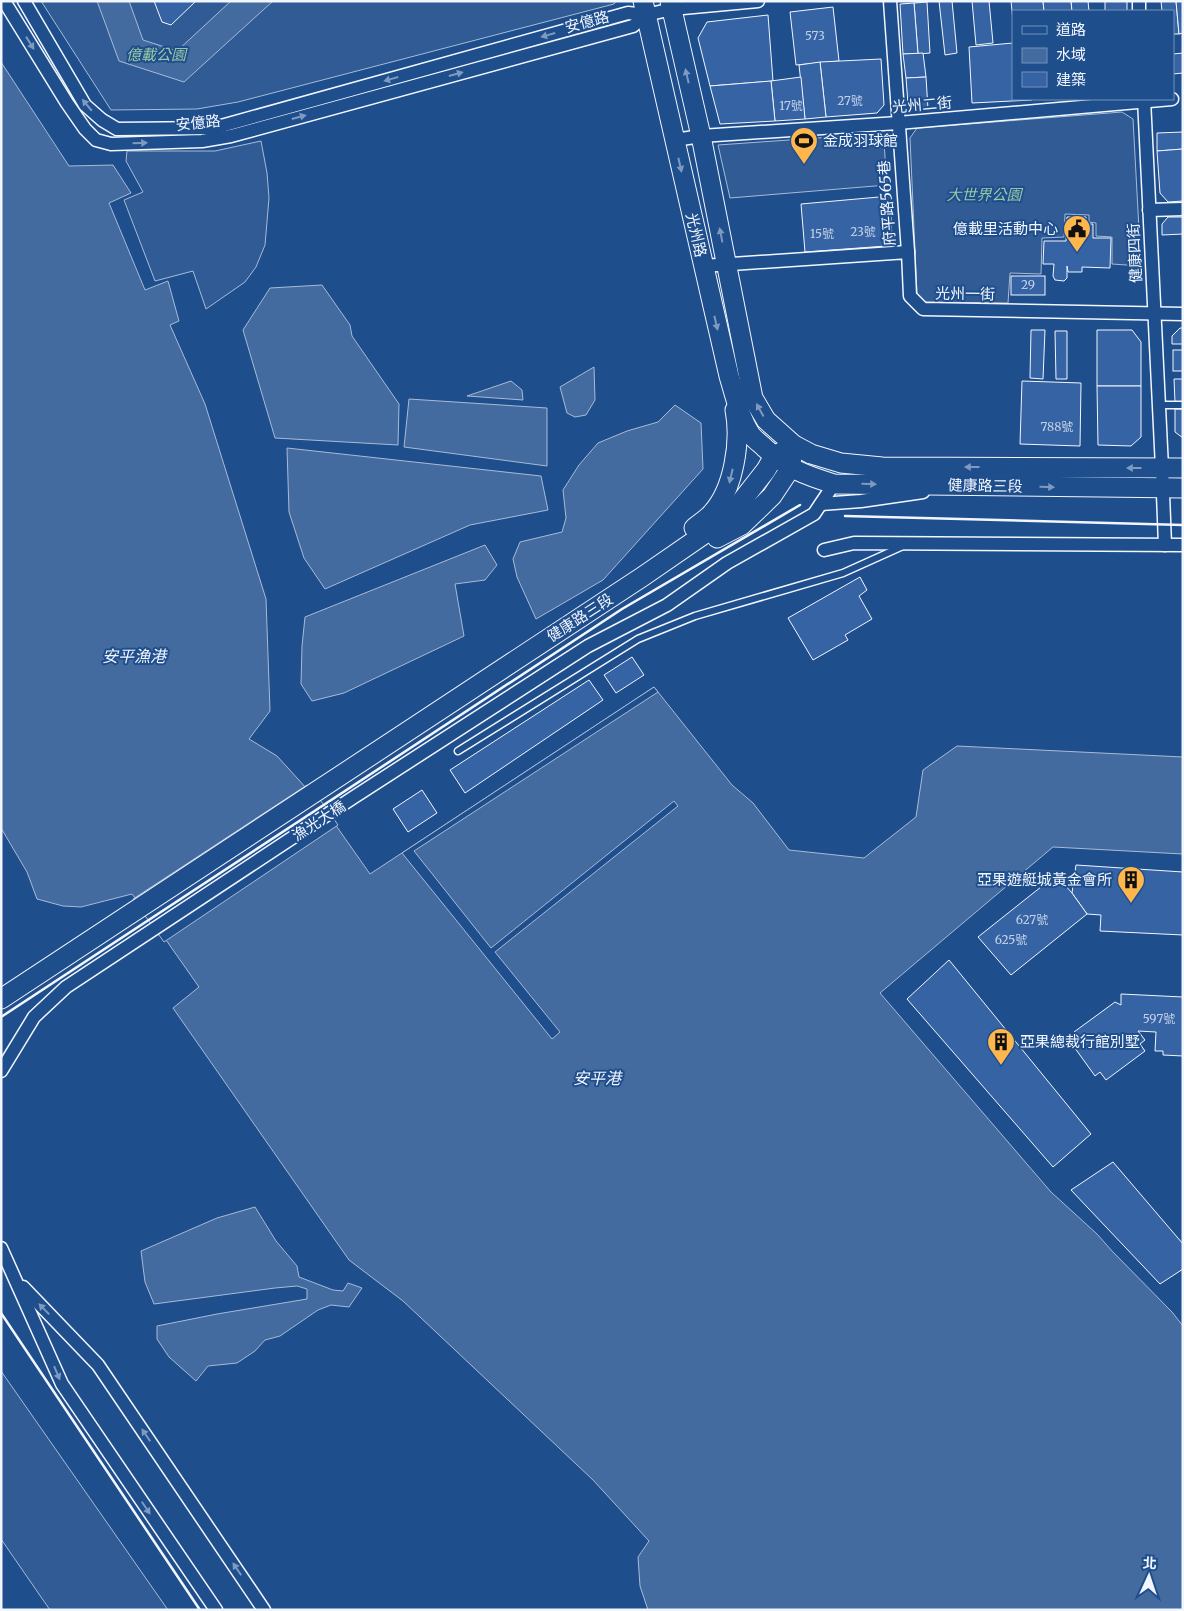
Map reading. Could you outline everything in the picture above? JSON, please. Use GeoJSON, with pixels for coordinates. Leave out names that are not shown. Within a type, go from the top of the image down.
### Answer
{"type":"FeatureCollection","features":[{"type":"Feature","properties":{"kind":"street","name":"安億路"},"geometry":{"type":"LineString","coordinates":[[4,1],[85,129],[96,140],[111,144],[202,141],[230,136],[632,26],[644,8]]}},
{"type":"Feature","properties":{"kind":"street","name":"安億路"},"geometry":{"type":"LineString","coordinates":[[24,1],[85,104],[102,120],[117,129],[214,128],[644,8]]}},
{"type":"Feature","properties":{"kind":"street"},"geometry":{"type":"LineString","coordinates":[[644,8],[758,1]]}},
{"type":"Feature","properties":{"kind":"street","name":"府平路565巷"},"geometry":{"type":"LineString","coordinates":[[890,1],[908,252]]}},
{"type":"Feature","properties":{"kind":"street","name":"光州路"},"geometry":{"type":"LineString","coordinates":[[671,5],[701,136],[754,398],[766,420],[794,445]]}},
{"type":"Feature","properties":{"kind":"street","name":"光州路"},"geometry":{"type":"LineString","coordinates":[[644,8],[729,376],[742,415],[752,436],[774,456]]}},
{"type":"Feature","properties":{"kind":"street","name":"光州二街"},"geometry":{"type":"LineString","coordinates":[[675,140],[701,136],[898,123],[1144,100]]}},
{"type":"Feature","properties":{"kind":"street","name":"健康四街"},"geometry":{"type":"LineString","coordinates":[[1144,100],[1165,545]]}},
{"type":"Feature","properties":{"kind":"street"},"geometry":{"type":"LineString","coordinates":[[1149,210],[1183,209]]}},
{"type":"Feature","properties":{"kind":"street"},"geometry":{"type":"LineString","coordinates":[[703,266],[908,252]]}},
{"type":"Feature","properties":{"kind":"street","name":"光州一街"},"geometry":{"type":"LineString","coordinates":[[908,252],[910,296],[923,309],[1183,314]]}},
{"type":"Feature","properties":{"kind":"street"},"geometry":{"type":"LineString","coordinates":[[642,577],[713,512],[729,486],[736,453],[736,415],[729,376]]}},
{"type":"Feature","properties":{"kind":"street","name":"健康路三段"},"geometry":{"type":"LineString","coordinates":[[517,660],[729,518],[766,470],[774,456],[794,445]]}},
{"type":"Feature","properties":{"kind":"street","name":"健康路三段"},"geometry":{"type":"LineString","coordinates":[[794,445],[811,454],[841,464],[882,467],[1183,468]]}},
{"type":"Feature","properties":{"kind":"street","name":"健康路三段"},"geometry":{"type":"LineString","coordinates":[[642,577],[742,525],[772,496],[790,468],[794,445]]}},
{"type":"Feature","properties":{"kind":"street","name":"健康路三段"},"geometry":{"type":"LineString","coordinates":[[774,456],[790,468],[807,476],[834,484],[1183,488]]}},
{"type":"Feature","properties":{"kind":"street","name":"漁光大橋"},"geometry":{"type":"LineString","coordinates":[[1,1071],[34,1017],[66,987],[588,646],[667,605],[727,563],[814,514],[834,484]]}},
{"type":"Feature","properties":{"kind":"street"},"geometry":{"type":"LineString","coordinates":[[821,504],[861,502],[964,486]]}},
{"type":"Feature","properties":{"kind":"street"},"geometry":{"type":"LineString","coordinates":[[824,550],[854,543],[1183,546]]}},
{"type":"Feature","properties":{"kind":"street","name":"漁光大橋"},"geometry":{"type":"LineString","coordinates":[[1,999],[517,660]]}},
{"type":"Feature","properties":{"kind":"street"},"geometry":{"type":"LineString","coordinates":[[1,1248],[62,1384],[216,1610]]}},
{"type":"Feature","properties":{"kind":"street"},"geometry":{"type":"LineString","coordinates":[[16,1280],[98,1366],[264,1610]]}},
{"type":"Feature","properties":{"kind":"lane"},"geometry":{"type":"LineString","coordinates":[[1159,405],[1183,405]]}},
{"type":"Feature","properties":{"kind":"lane"},"geometry":{"type":"LineString","coordinates":[[458,751],[638,638],[695,616],[843,574],[909,544]]}},
{"type":"Feature","properties":{"kind":"shaded area","name":"億載公園"},"geometry":{"type":"Polygon","coordinates":[[[41,1],[616,1],[614,4],[238,102],[197,109],[111,110],[41,1]]]}},
{"type":"Feature","properties":{"kind":"shaded area","name":"大世界公園"},"geometry":{"type":"Polygon","coordinates":[[[1122,112],[1133,119],[1141,266],[1112,264],[1112,237],[1096,236],[1096,223],[1089,222],[1089,215],[1065,214],[1064,237],[1042,238],[1041,274],[1010,273],[1008,303],[925,302],[917,294],[910,138],[917,128],[1122,112]]]}},
{"type":"Feature","properties":{"kind":"shaded area","name":"金成羽球館"},"geometry":{"type":"Polygon","coordinates":[[[874,134],[884,142],[887,185],[730,198],[718,145],[874,134]]]}},
{"type":"Feature","properties":{"kind":"shaded area"},"geometry":{"type":"Polygon","coordinates":[[[261,141],[269,198],[265,245],[256,267],[245,282],[206,309],[193,271],[155,281],[124,200],[143,192],[126,161],[127,151],[215,151],[261,141]]]}},
{"type":"Feature","properties":{"kind":"shaded area"},"geometry":{"type":"Polygon","coordinates":[[[1,1371],[168,1610],[50,1610],[1,1539],[1,1371]]]}},
{"type":"Feature","properties":{"kind":"water"},"geometry":{"type":"Polygon","coordinates":[[[97,1],[129,1],[143,40],[177,51],[231,1],[273,1],[184,82],[119,61],[97,1]]]}},
{"type":"Feature","properties":{"kind":"water","name":"安平港"},"geometry":{"type":"Polygon","coordinates":[[[1,62],[69,166],[113,165],[131,193],[109,203],[145,290],[168,281],[179,321],[170,325],[205,404],[266,599],[270,711],[249,739],[277,756],[298,779],[323,807],[370,874],[654,687],[732,785],[753,803],[789,850],[864,858],[916,817],[923,770],[957,746],[1183,757],[1183,854],[1053,847],[880,993],[1051,1192],[1097,1234],[1172,1312],[1183,1326],[1183,1610],[648,1610],[640,1586],[638,1557],[649,1541],[593,1480],[403,1301],[349,1260],[173,1008],[199,987],[132,894],[81,907],[63,906],[37,899],[27,872],[1,828],[1,62]]]}},
{"type":"Feature","properties":{"kind":"water"},"geometry":{"type":"Polygon","coordinates":[[[322,285],[350,325],[352,336],[399,404],[398,445],[275,438],[243,330],[270,288],[322,285]]]}},
{"type":"Feature","properties":{"kind":"water"},"geometry":{"type":"Polygon","coordinates":[[[594,367],[595,400],[586,415],[575,417],[567,413],[560,387],[594,367]]]}},
{"type":"Feature","properties":{"kind":"water"},"geometry":{"type":"Polygon","coordinates":[[[511,381],[522,390],[523,400],[467,396],[511,381]]]}},
{"type":"Feature","properties":{"kind":"water"},"geometry":{"type":"Polygon","coordinates":[[[409,399],[547,408],[547,466],[404,447],[409,399]]]}},
{"type":"Feature","properties":{"kind":"water"},"geometry":{"type":"Polygon","coordinates":[[[675,405],[701,423],[703,469],[603,580],[536,619],[517,577],[513,559],[520,542],[562,532],[566,518],[563,490],[579,465],[598,443],[627,431],[658,422],[675,405]]]}},
{"type":"Feature","properties":{"kind":"water"},"geometry":{"type":"Polygon","coordinates":[[[287,448],[541,476],[548,510],[470,525],[325,589],[304,558],[289,512],[287,448]]]}},
{"type":"Feature","properties":{"kind":"water"},"geometry":{"type":"Polygon","coordinates":[[[485,545],[497,565],[485,580],[455,584],[464,636],[344,693],[312,701],[301,684],[305,617],[485,545]]]}},
{"type":"Feature","properties":{"kind":"water"},"geometry":{"type":"Polygon","coordinates":[[[255,1207],[276,1241],[297,1266],[299,1277],[333,1290],[343,1291],[348,1283],[362,1288],[349,1307],[331,1305],[318,1310],[280,1336],[265,1340],[255,1351],[237,1363],[208,1366],[196,1381],[169,1357],[157,1339],[157,1326],[307,1299],[307,1289],[297,1286],[275,1288],[154,1304],[145,1282],[141,1251],[217,1218],[255,1207]]]}},
{"type":"Feature","properties":{"kind":"pier"},"geometry":{"type":"Polygon","coordinates":[[[654,687],[658,692],[414,851],[491,948],[674,801],[678,806],[495,952],[560,1032],[552,1039],[402,853],[654,687]]]}},
{"type":"Feature","properties":{"kind":"pier"},"geometry":{"type":"Polygon","coordinates":[[[307,785],[338,825],[164,942],[133,899],[307,785]]]}},
{"type":"Feature","properties":{"kind":"building"},"geometry":{"type":"Polygon","coordinates":[[[154,1],[196,1],[171,25],[162,22],[154,1]]]}},
{"type":"Feature","properties":{"kind":"building"},"geometry":{"type":"Polygon","coordinates":[[[939,1],[952,1],[957,53],[945,55],[939,1]]]}},
{"type":"Feature","properties":{"kind":"building"},"geometry":{"type":"Polygon","coordinates":[[[972,1],[989,1],[993,43],[976,45],[972,1]]]}},
{"type":"Feature","properties":{"kind":"building"},"geometry":{"type":"Polygon","coordinates":[[[1011,1],[1043,1],[1044,10],[1012,11],[1011,1]]]}},
{"type":"Feature","properties":{"kind":"building"},"geometry":{"type":"Polygon","coordinates":[[[1043,1],[1071,1],[1072,10],[1044,10],[1043,1]]]}},
{"type":"Feature","properties":{"kind":"building"},"geometry":{"type":"Polygon","coordinates":[[[1071,1],[1088,1],[1089,10],[1072,10],[1071,1]]]}},
{"type":"Feature","properties":{"kind":"building"},"geometry":{"type":"Polygon","coordinates":[[[1105,1],[1127,1],[1127,10],[1105,10],[1105,1]]]}},
{"type":"Feature","properties":{"kind":"building"},"geometry":{"type":"Polygon","coordinates":[[[1161,1],[1176,1],[1179,34],[1174,34],[1174,10],[1162,10],[1161,1]]]}},
{"type":"Feature","properties":{"kind":"building"},"geometry":{"type":"Polygon","coordinates":[[[1176,1],[1183,1],[1183,33],[1179,34],[1176,1]]]}},
{"type":"Feature","properties":{"kind":"building"},"geometry":{"type":"Polygon","coordinates":[[[927,2],[930,53],[918,54],[914,3],[927,2]]]}},
{"type":"Feature","properties":{"kind":"building"},"geometry":{"type":"Polygon","coordinates":[[[914,3],[918,54],[903,54],[900,4],[914,3]]]}},
{"type":"Feature","properties":{"kind":"building"},"geometry":{"type":"Polygon","coordinates":[[[833,7],[839,61],[796,65],[790,12],[833,7]]]}},
{"type":"Feature","properties":{"kind":"building"},"geometry":{"type":"Polygon","coordinates":[[[768,15],[773,81],[710,86],[698,38],[707,22],[768,15]]]}},
{"type":"Feature","properties":{"kind":"building"},"geometry":{"type":"Polygon","coordinates":[[[1012,43],[1012,100],[1032,100],[972,103],[969,47],[1012,43]]]}},
{"type":"Feature","properties":{"kind":"building"},"geometry":{"type":"Polygon","coordinates":[[[923,53],[926,77],[906,78],[903,54],[923,53]]]}},
{"type":"Feature","properties":{"kind":"building"},"geometry":{"type":"Polygon","coordinates":[[[1183,53],[1183,73],[1174,74],[1174,54],[1183,53]]]}},
{"type":"Feature","properties":{"kind":"building"},"geometry":{"type":"Polygon","coordinates":[[[881,59],[884,105],[877,113],[826,117],[820,62],[881,59]]]}},
{"type":"Feature","properties":{"kind":"building"},"geometry":{"type":"Polygon","coordinates":[[[820,62],[826,117],[805,119],[799,65],[820,62]]]}},
{"type":"Feature","properties":{"kind":"building"},"geometry":{"type":"Polygon","coordinates":[[[801,77],[805,119],[775,121],[771,81],[801,77]]]}},
{"type":"Feature","properties":{"kind":"building"},"geometry":{"type":"Polygon","coordinates":[[[926,77],[928,109],[915,109],[908,104],[906,78],[926,77]]]}},
{"type":"Feature","properties":{"kind":"building"},"geometry":{"type":"Polygon","coordinates":[[[771,81],[775,121],[720,124],[710,86],[771,81]]]}},
{"type":"Feature","properties":{"kind":"building"},"geometry":{"type":"Polygon","coordinates":[[[1183,132],[1183,149],[1157,151],[1157,133],[1183,132]]]}},
{"type":"Feature","properties":{"kind":"building"},"geometry":{"type":"Polygon","coordinates":[[[1183,149],[1183,201],[1168,202],[1160,193],[1157,151],[1183,149]]]}},
{"type":"Feature","properties":{"kind":"building"},"geometry":{"type":"Polygon","coordinates":[[[890,196],[892,239],[886,246],[805,252],[801,204],[890,196]]]}},
{"type":"Feature","properties":{"kind":"building","name":"億載里活動中心"},"geometry":{"type":"Polygon","coordinates":[[[1067,217],[1086,217],[1086,224],[1093,224],[1093,238],[1111,238],[1110,268],[1082,267],[1082,272],[1068,272],[1067,266],[1067,278],[1064,281],[1055,280],[1053,276],[1054,264],[1043,264],[1044,241],[1066,241],[1067,217]]]}},
{"type":"Feature","properties":{"kind":"building"},"geometry":{"type":"Polygon","coordinates":[[[1168,217],[1183,217],[1183,234],[1162,235],[1162,224],[1168,217]]]}},
{"type":"Feature","properties":{"kind":"building","name":"億載里活動中心"},"geometry":{"type":"Polygon","coordinates":[[[1011,276],[1045,276],[1045,295],[1011,295],[1011,276]]]}},
{"type":"Feature","properties":{"kind":"building"},"geometry":{"type":"Polygon","coordinates":[[[1180,328],[1183,328],[1183,344],[1172,344],[1172,336],[1180,328]]]}},
{"type":"Feature","properties":{"kind":"building"},"geometry":{"type":"Polygon","coordinates":[[[1031,330],[1045,330],[1043,379],[1030,378],[1031,330]]]}},
{"type":"Feature","properties":{"kind":"building"},"geometry":{"type":"Polygon","coordinates":[[[1097,330],[1132,330],[1141,342],[1141,386],[1097,386],[1097,330]]]}},
{"type":"Feature","properties":{"kind":"building"},"geometry":{"type":"Polygon","coordinates":[[[1055,331],[1067,331],[1067,379],[1056,379],[1055,331]]]}},
{"type":"Feature","properties":{"kind":"building"},"geometry":{"type":"Polygon","coordinates":[[[1173,350],[1183,350],[1183,371],[1173,371],[1173,350]]]}},
{"type":"Feature","properties":{"kind":"building"},"geometry":{"type":"Polygon","coordinates":[[[1174,379],[1183,379],[1183,402],[1175,402],[1174,379]]]}},
{"type":"Feature","properties":{"kind":"building"},"geometry":{"type":"Polygon","coordinates":[[[1022,381],[1081,383],[1080,446],[1020,444],[1022,381]]]}},
{"type":"Feature","properties":{"kind":"building"},"geometry":{"type":"Polygon","coordinates":[[[1097,386],[1141,386],[1141,437],[1131,446],[1098,445],[1097,386]]]}},
{"type":"Feature","properties":{"kind":"building"},"geometry":{"type":"Polygon","coordinates":[[[1175,409],[1183,409],[1183,438],[1175,432],[1175,409]]]}},
{"type":"Feature","properties":{"kind":"building"},"geometry":{"type":"Polygon","coordinates":[[[860,577],[867,590],[859,596],[872,619],[845,635],[848,640],[813,660],[788,618],[860,577]]]}},
{"type":"Feature","properties":{"kind":"building"},"geometry":{"type":"Polygon","coordinates":[[[632,657],[644,675],[616,693],[604,675],[632,657]]]}},
{"type":"Feature","properties":{"kind":"building"},"geometry":{"type":"Polygon","coordinates":[[[589,680],[603,700],[465,793],[450,770],[589,680]]]}},
{"type":"Feature","properties":{"kind":"building"},"geometry":{"type":"Polygon","coordinates":[[[422,790],[437,813],[408,832],[393,809],[422,790]]]}},
{"type":"Feature","properties":{"kind":"building","name":"亞果遊艇城黃金會所"},"geometry":{"type":"Polygon","coordinates":[[[1076,865],[1183,872],[1183,935],[1100,931],[1101,915],[1087,914],[1072,893],[1076,865]]]}},
{"type":"Feature","properties":{"kind":"building"},"geometry":{"type":"Polygon","coordinates":[[[1056,875],[1087,914],[1011,975],[978,937],[1056,875]]]}},
{"type":"Feature","properties":{"kind":"building","name":"亞果總裁行館別墅"},"geometry":{"type":"Polygon","coordinates":[[[949,960],[1091,1134],[1053,1167],[907,999],[949,960]]]}},
{"type":"Feature","properties":{"kind":"building"},"geometry":{"type":"Polygon","coordinates":[[[1121,994],[1183,997],[1183,1056],[1163,1055],[1163,1051],[1155,1051],[1156,1032],[1138,1031],[1145,1040],[1140,1044],[1145,1051],[1106,1080],[1100,1072],[1095,1076],[1072,1044],[1079,1039],[1074,1032],[1115,1002],[1121,1005],[1121,994]]]}},
{"type":"Feature","properties":{"kind":"building"},"geometry":{"type":"Polygon","coordinates":[[[1113,1162],[1183,1244],[1183,1269],[1160,1284],[1071,1190],[1113,1162]]]}},
{"type":"Feature","properties":{"kind":"wall"},"geometry":{"type":"LineString","coordinates":[[1,1017],[622,609],[800,505]]}},
{"type":"Feature","properties":{"kind":"wall"},"geometry":{"type":"LineString","coordinates":[[845,516],[1183,525]]}},
{"type":"Feature","properties":{"kind":"wall"},"geometry":{"type":"LineString","coordinates":[[1,1313],[200,1610]]}},
{"type":"Feature","properties":{"kind":"place","name":"金成羽球館"},"geometry":{"type":"Point","coordinates":[804,165]}},
{"type":"Feature","properties":{"kind":"place","name":"億載里活動中心"},"geometry":{"type":"Point","coordinates":[1077,253]}},
{"type":"Feature","properties":{"kind":"place","name":"亞果遊艇城黃金會所"},"geometry":{"type":"Point","coordinates":[1131,904]}},
{"type":"Feature","properties":{"kind":"place","name":"亞果總裁行館別墅"},"geometry":{"type":"Point","coordinates":[1001,1066]}},
{"type":"Feature","properties":{"kind":"water label","name":"安平漁港"},"geometry":{"type":"Point","coordinates":[134,656]}}]}
